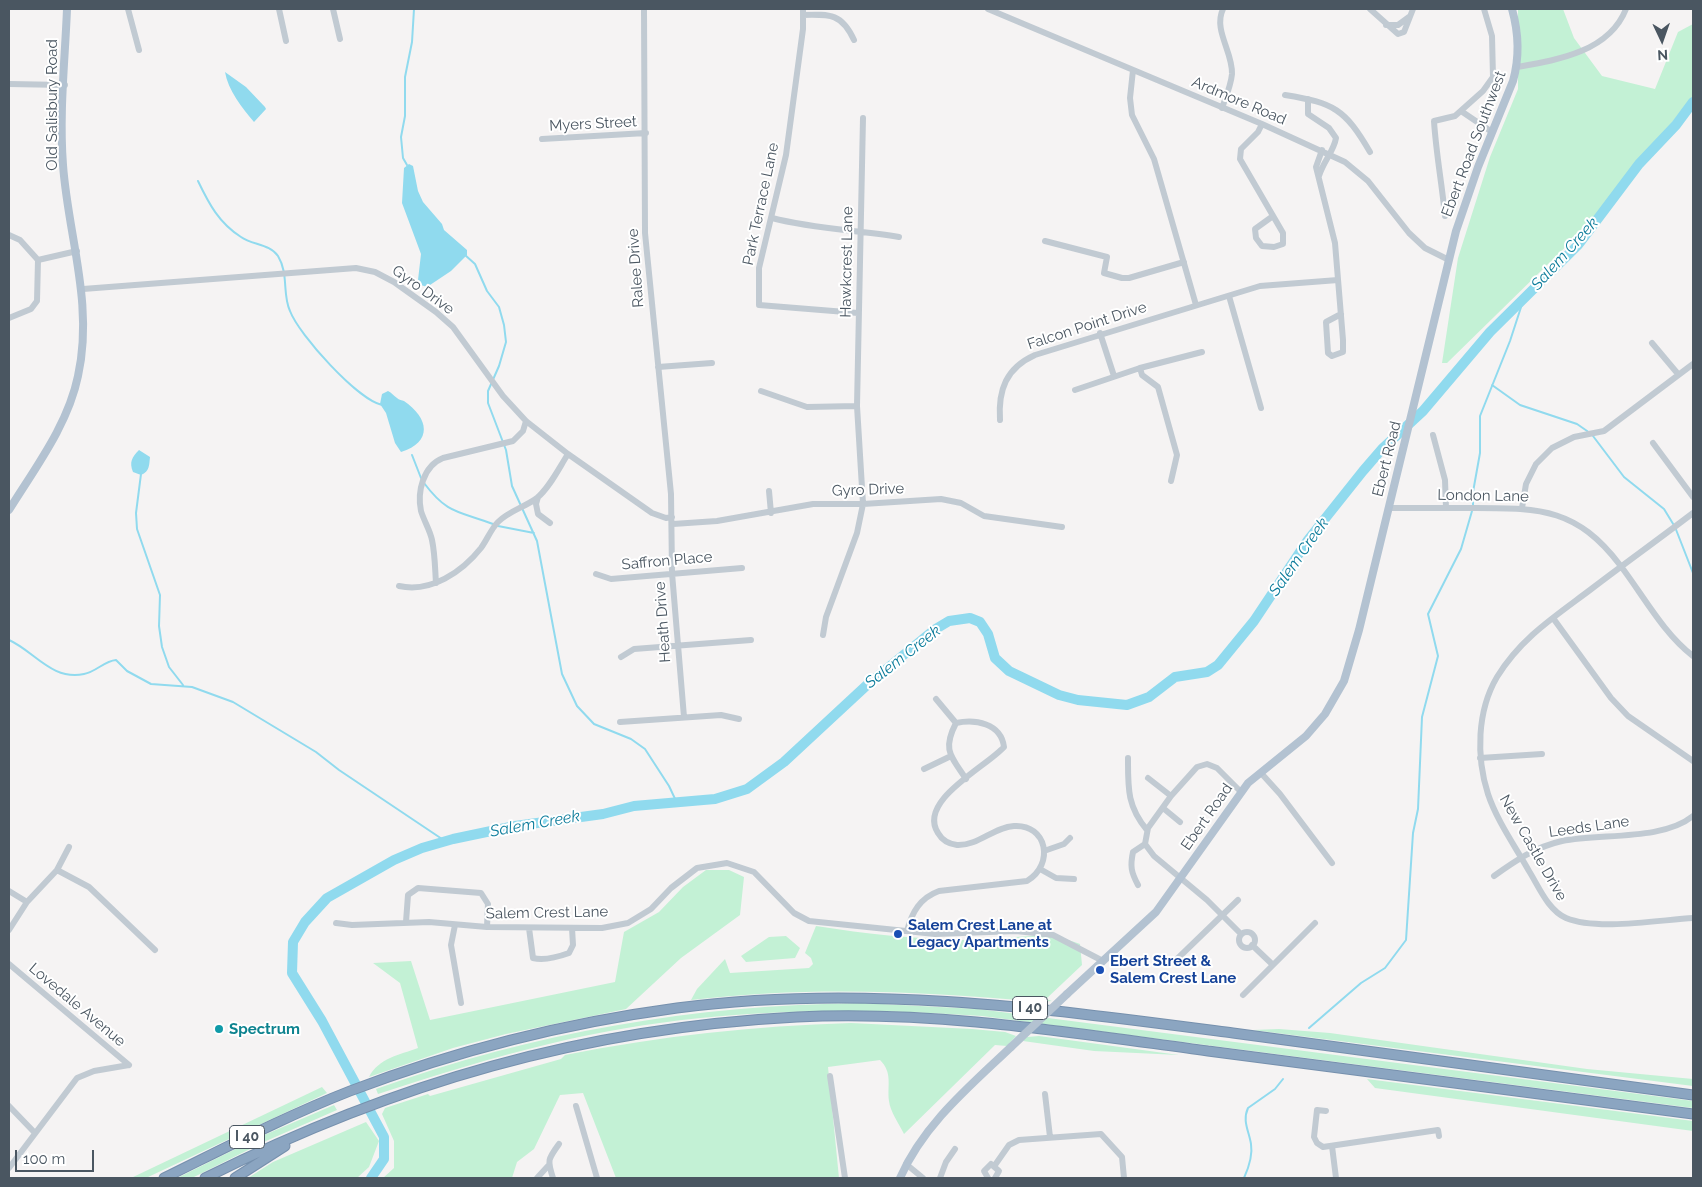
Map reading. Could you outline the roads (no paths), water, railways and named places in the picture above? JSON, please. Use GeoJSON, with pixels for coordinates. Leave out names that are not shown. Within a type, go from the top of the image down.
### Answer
{"type":"FeatureCollection","features":[{"type":"Feature","properties":{"kind":"highway","name":"I 40"},"geometry":{"type":"LineString","coordinates":[[164,1178],[254,1133],[330,1099],[372,1083],[491,1045],[584,1023],[679,1008],[776,999],[826,997],[930,1000],[1064,1011],[1693,1095]]}},
{"type":"Feature","properties":{"kind":"highway","name":"I 40"},"geometry":{"type":"LineString","coordinates":[[205,1178],[283,1140],[381,1100],[425,1084],[526,1056],[632,1034],[687,1026],[797,1017],[909,1018],[1049,1030],[1693,1114]]}},
{"type":"Feature","properties":{"kind":"highway"},"geometry":{"type":"LineString","coordinates":[[235,1178],[270,1154],[327,1127],[340,1116]]}},
{"type":"Feature","properties":{"kind":"main road","name":"Old Salisbury Road"},"geometry":{"type":"LineString","coordinates":[[9,510],[53,438],[74,394],[81,354],[82,289],[63,166],[66,9]]}},
{"type":"Feature","properties":{"kind":"main road","name":"Ebert Road Southwest"},"geometry":{"type":"LineString","coordinates":[[1414,405],[1464,202],[1517,67],[1519,40],[1512,9]]}},
{"type":"Feature","properties":{"kind":"main road","name":"Ebert Road"},"geometry":{"type":"LineString","coordinates":[[900,1178],[906,1164],[926,1133],[950,1105],[1101,960],[1156,912],[1240,792],[1312,730],[1325,714],[1339,692],[1359,630],[1414,405]]}},
{"type":"Feature","properties":{"kind":"street"},"geometry":{"type":"LineString","coordinates":[[128,9],[139,50]]}},
{"type":"Feature","properties":{"kind":"street"},"geometry":{"type":"LineString","coordinates":[[279,9],[286,41]]}},
{"type":"Feature","properties":{"kind":"street"},"geometry":{"type":"LineString","coordinates":[[333,9],[340,39]]}},
{"type":"Feature","properties":{"kind":"street","name":"Ralee Drive"},"geometry":{"type":"LineString","coordinates":[[644,9],[645,233],[673,521]]}},
{"type":"Feature","properties":{"kind":"street","name":"Ardmore Road"},"geometry":{"type":"LineString","coordinates":[[988,9],[1325,152],[1356,169],[1368,181],[1409,233],[1425,248],[1450,260]]}},
{"type":"Feature","properties":{"kind":"street"},"geometry":{"type":"LineString","coordinates":[[1222,108],[1232,74],[1231,61],[1220,23],[1223,9]]}},
{"type":"Feature","properties":{"kind":"street"},"geometry":{"type":"LineString","coordinates":[[1370,9],[1385,25],[1398,25],[1409,18],[1413,9]]}},
{"type":"Feature","properties":{"kind":"street"},"geometry":{"type":"LineString","coordinates":[[1445,216],[1434,121],[1455,116],[1483,90],[1493,76],[1492,36],[1484,9]]}},
{"type":"Feature","properties":{"kind":"street"},"geometry":{"type":"LineString","coordinates":[[1517,67],[1577,54],[1610,31],[1623,16],[1626,9]]}},
{"type":"Feature","properties":{"kind":"street"},"geometry":{"type":"LineString","coordinates":[[803,12],[833,17],[846,24],[854,40]]}},
{"type":"Feature","properties":{"kind":"street","name":"Park Terrace Lane"},"geometry":{"type":"LineString","coordinates":[[803,12],[786,155],[759,268],[759,305],[858,313]]}},
{"type":"Feature","properties":{"kind":"street"},"geometry":{"type":"LineString","coordinates":[[1133,70],[1130,98],[1132,116],[1146,139],[1154,159],[1196,305]]}},
{"type":"Feature","properties":{"kind":"street"},"geometry":{"type":"LineString","coordinates":[[9,84],[65,85]]}},
{"type":"Feature","properties":{"kind":"street"},"geometry":{"type":"LineString","coordinates":[[1285,95],[1325,103],[1346,117],[1370,152]]}},
{"type":"Feature","properties":{"kind":"street"},"geometry":{"type":"LineString","coordinates":[[1308,99],[1308,114],[1329,128],[1336,138],[1335,145],[1325,152],[1320,176],[1335,243],[1341,314],[1343,352],[1332,356],[1328,353],[1326,322],[1341,314]]}},
{"type":"Feature","properties":{"kind":"street"},"geometry":{"type":"LineString","coordinates":[[1461,111],[1492,132]]}},
{"type":"Feature","properties":{"kind":"street","name":"Hawkcrest Lane"},"geometry":{"type":"LineString","coordinates":[[822,635],[826,617],[858,533],[863,504],[857,406],[863,118]]}},
{"type":"Feature","properties":{"kind":"street"},"geometry":{"type":"LineString","coordinates":[[1262,124],[1258,132],[1241,149],[1240,159],[1273,216],[1283,234],[1283,244],[1274,247],[1262,246],[1256,238],[1255,229],[1273,216]]}},
{"type":"Feature","properties":{"kind":"street","name":"Myers Street"},"geometry":{"type":"LineString","coordinates":[[542,139],[646,134]]}},
{"type":"Feature","properties":{"kind":"street"},"geometry":{"type":"LineString","coordinates":[[772,218],[799,225],[860,230],[900,237]]}},
{"type":"Feature","properties":{"kind":"street"},"geometry":{"type":"LineString","coordinates":[[9,235],[20,240],[38,260],[37,301],[31,309],[9,318]]}},
{"type":"Feature","properties":{"kind":"street"},"geometry":{"type":"LineString","coordinates":[[1045,241],[1107,257],[1104,273],[1122,278],[1184,262]]}},
{"type":"Feature","properties":{"kind":"street"},"geometry":{"type":"LineString","coordinates":[[38,260],[77,251]]}},
{"type":"Feature","properties":{"kind":"street","name":"Gyro Drive"},"geometry":{"type":"LineString","coordinates":[[82,289],[356,268],[375,272],[418,298],[453,327],[502,396],[526,421],[568,454],[652,513],[673,521],[771,513],[813,504],[863,504],[941,499],[961,503],[984,516],[1062,527]]}},
{"type":"Feature","properties":{"kind":"street","name":"Falcon Point Drive"},"geometry":{"type":"LineString","coordinates":[[1000,420],[1000,391],[1005,380],[1023,360],[1100,333],[1276,284],[1338,280]]}},
{"type":"Feature","properties":{"kind":"street"},"geometry":{"type":"LineString","coordinates":[[1230,296],[1261,408]]}},
{"type":"Feature","properties":{"kind":"street"},"geometry":{"type":"LineString","coordinates":[[1100,333],[1114,376]]}},
{"type":"Feature","properties":{"kind":"street"},"geometry":{"type":"LineString","coordinates":[[1652,343],[1678,374]]}},
{"type":"Feature","properties":{"kind":"street"},"geometry":{"type":"LineString","coordinates":[[1075,390],[1140,368],[1202,352]]}},
{"type":"Feature","properties":{"kind":"street"},"geometry":{"type":"LineString","coordinates":[[658,367],[712,363]]}},
{"type":"Feature","properties":{"kind":"street"},"geometry":{"type":"LineString","coordinates":[[1522,508],[1526,484],[1536,464],[1552,448],[1574,437],[1604,431],[1693,364]]}},
{"type":"Feature","properties":{"kind":"street"},"geometry":{"type":"LineString","coordinates":[[1140,368],[1142,375],[1158,387],[1176,455],[1171,481]]}},
{"type":"Feature","properties":{"kind":"street"},"geometry":{"type":"LineString","coordinates":[[761,391],[807,408],[857,406]]}},
{"type":"Feature","properties":{"kind":"street"},"geometry":{"type":"LineString","coordinates":[[436,583],[432,539],[421,509],[421,490],[428,470],[434,462],[442,458],[513,441],[523,431],[526,421]]}},
{"type":"Feature","properties":{"kind":"street"},"geometry":{"type":"LineString","coordinates":[[1433,435],[1445,480],[1446,508]]}},
{"type":"Feature","properties":{"kind":"street"},"geometry":{"type":"LineString","coordinates":[[1653,443],[1693,497]]}},
{"type":"Feature","properties":{"kind":"street"},"geometry":{"type":"LineString","coordinates":[[550,523],[538,514],[536,504],[538,497],[568,454]]}},
{"type":"Feature","properties":{"kind":"street"},"geometry":{"type":"LineString","coordinates":[[769,491],[771,513]]}},
{"type":"Feature","properties":{"kind":"street"},"geometry":{"type":"LineString","coordinates":[[399,586],[409,588],[422,587],[436,583],[468,562],[499,522],[538,497]]}},
{"type":"Feature","properties":{"kind":"street","name":"London Lane"},"geometry":{"type":"LineString","coordinates":[[1389,508],[1522,508],[1546,512],[1574,522],[1594,535],[1621,566],[1674,637],[1693,656]]}},
{"type":"Feature","properties":{"kind":"street","name":"New Castle Drive"},"geometry":{"type":"LineString","coordinates":[[1693,513],[1527,638],[1496,679],[1487,701],[1482,724],[1480,758],[1488,794],[1521,856],[1556,911],[1575,921],[1594,924],[1693,918]]}},
{"type":"Feature","properties":{"kind":"street","name":"Heath Drive"},"geometry":{"type":"LineString","coordinates":[[673,521],[672,573],[684,717]]}},
{"type":"Feature","properties":{"kind":"street","name":"Saffron Place"},"geometry":{"type":"LineString","coordinates":[[596,574],[611,579],[742,568]]}},
{"type":"Feature","properties":{"kind":"street"},"geometry":{"type":"LineString","coordinates":[[1553,618],[1611,698],[1628,716],[1693,761]]}},
{"type":"Feature","properties":{"kind":"street"},"geometry":{"type":"LineString","coordinates":[[620,657],[634,649],[751,640]]}},
{"type":"Feature","properties":{"kind":"street"},"geometry":{"type":"LineString","coordinates":[[936,699],[956,723]]}},
{"type":"Feature","properties":{"kind":"street"},"geometry":{"type":"LineString","coordinates":[[620,722],[721,714],[739,719]]}},
{"type":"Feature","properties":{"kind":"street"},"geometry":{"type":"LineString","coordinates":[[907,931],[917,907],[929,895],[939,891],[1027,880],[1037,874],[1044,863],[1044,850],[1036,833],[1025,827],[1005,827],[981,839],[959,845],[951,844],[941,838],[936,830],[934,821],[938,803],[1004,746],[1003,742],[989,725],[978,721],[956,723]]}},
{"type":"Feature","properties":{"kind":"street"},"geometry":{"type":"LineString","coordinates":[[956,723],[948,743],[948,752],[966,779]]}},
{"type":"Feature","properties":{"kind":"street"},"geometry":{"type":"LineString","coordinates":[[1480,758],[1542,754]]}},
{"type":"Feature","properties":{"kind":"street"},"geometry":{"type":"LineString","coordinates":[[924,769],[951,756]]}},
{"type":"Feature","properties":{"kind":"street"},"geometry":{"type":"LineString","coordinates":[[1128,758],[1127,792],[1132,809],[1147,830]]}},
{"type":"Feature","properties":{"kind":"street"},"geometry":{"type":"LineString","coordinates":[[1240,792],[1217,768],[1207,764],[1197,767],[1171,796],[1147,830],[1145,844],[1154,856],[1181,878],[1241,934]]}},
{"type":"Feature","properties":{"kind":"street"},"geometry":{"type":"LineString","coordinates":[[1261,773],[1280,794],[1332,863]]}},
{"type":"Feature","properties":{"kind":"street"},"geometry":{"type":"LineString","coordinates":[[1148,778],[1171,796]]}},
{"type":"Feature","properties":{"kind":"street"},"geometry":{"type":"LineString","coordinates":[[1163,808],[1180,822]]}},
{"type":"Feature","properties":{"kind":"street","name":"Leeds Lane"},"geometry":{"type":"LineString","coordinates":[[1494,876],[1521,856],[1564,841],[1669,829],[1693,816]]}},
{"type":"Feature","properties":{"kind":"street"},"geometry":{"type":"LineString","coordinates":[[1044,850],[1064,844],[1070,838]]}},
{"type":"Feature","properties":{"kind":"street"},"geometry":{"type":"LineString","coordinates":[[1138,885],[1130,869],[1130,864],[1133,852],[1145,844]]}},
{"type":"Feature","properties":{"kind":"street"},"geometry":{"type":"LineString","coordinates":[[9,930],[27,902],[57,870],[69,846]]}},
{"type":"Feature","properties":{"kind":"street","name":"Salem Crest Lane"},"geometry":{"type":"LineString","coordinates":[[336,923],[352,925],[406,922],[486,927],[602,928],[628,922],[651,909],[671,888],[697,868],[727,863],[754,872],[794,913],[809,920],[935,934],[1016,931],[1053,935],[1101,960]]}},
{"type":"Feature","properties":{"kind":"street"},"geometry":{"type":"LineString","coordinates":[[1040,869],[1056,878],[1074,879]]}},
{"type":"Feature","properties":{"kind":"street"},"geometry":{"type":"LineString","coordinates":[[57,870],[89,887],[156,950]]}},
{"type":"Feature","properties":{"kind":"street"},"geometry":{"type":"LineString","coordinates":[[406,922],[408,895],[418,888],[482,893],[488,904],[486,927]]}},
{"type":"Feature","properties":{"kind":"street"},"geometry":{"type":"LineString","coordinates":[[9,891],[27,902]]}},
{"type":"Feature","properties":{"kind":"street"},"geometry":{"type":"LineString","coordinates":[[1178,958],[1238,900]]}},
{"type":"Feature","properties":{"kind":"street"},"geometry":{"type":"LineString","coordinates":[[1243,995],[1315,923]]}},
{"type":"Feature","properties":{"kind":"street"},"geometry":{"type":"LineString","coordinates":[[455,924],[452,945],[461,1003]]}},
{"type":"Feature","properties":{"kind":"street"},"geometry":{"type":"LineString","coordinates":[[529,928],[533,958],[538,959],[557,957],[568,953],[572,944],[572,928]]}},
{"type":"Feature","properties":{"kind":"street"},"geometry":{"type":"LineString","coordinates":[[1245,932],[1253,934],[1252,945],[1248,948],[1240,945],[1241,934],[1245,932]]}},
{"type":"Feature","properties":{"kind":"street"},"geometry":{"type":"LineString","coordinates":[[1252,945],[1273,965]]}},
{"type":"Feature","properties":{"kind":"street","name":"Lovedale Avenue"},"geometry":{"type":"LineString","coordinates":[[9,964],[129,1065],[94,1071],[77,1078],[35,1133]]}},
{"type":"Feature","properties":{"kind":"street"},"geometry":{"type":"LineString","coordinates":[[830,1076],[845,1178]]}},
{"type":"Feature","properties":{"kind":"street"},"geometry":{"type":"LineString","coordinates":[[1045,1094],[1050,1137]]}},
{"type":"Feature","properties":{"kind":"street"},"geometry":{"type":"LineString","coordinates":[[9,1106],[35,1133],[9,1168]]}},
{"type":"Feature","properties":{"kind":"street"},"geometry":{"type":"LineString","coordinates":[[576,1106],[597,1178]]}},
{"type":"Feature","properties":{"kind":"street"},"geometry":{"type":"LineString","coordinates":[[1326,1111],[1317,1110],[1314,1137],[1320,1146],[1332,1146],[1384,1136],[1438,1130],[1439,1136]]}},
{"type":"Feature","properties":{"kind":"street"},"geometry":{"type":"LineString","coordinates":[[995,1165],[1009,1145],[1025,1139],[1104,1136],[1122,1157],[1124,1178]]}},
{"type":"Feature","properties":{"kind":"street"},"geometry":{"type":"LineString","coordinates":[[537,1178],[548,1166],[550,1158],[559,1144]]}},
{"type":"Feature","properties":{"kind":"street"},"geometry":{"type":"LineString","coordinates":[[1332,1146],[1336,1178]]}},
{"type":"Feature","properties":{"kind":"street"},"geometry":{"type":"LineString","coordinates":[[940,1178],[946,1162],[956,1149]]}},
{"type":"Feature","properties":{"kind":"street"},"geometry":{"type":"LineString","coordinates":[[906,1164],[924,1178]]}},
{"type":"Feature","properties":{"kind":"street"},"geometry":{"type":"LineString","coordinates":[[987,1178],[985,1168],[988,1165],[995,1165]]}},
{"type":"Feature","properties":{"kind":"street"},"geometry":{"type":"LineString","coordinates":[[995,1165],[999,1171],[996,1178]]}},
{"type":"Feature","properties":{"kind":"street"},"geometry":{"type":"LineString","coordinates":[[548,1166],[553,1178]]}},
{"type":"Feature","properties":{"kind":"water"},"geometry":{"type":"Polygon","coordinates":[[[225,72],[246,87],[265,107],[266,109],[254,122],[232,92],[225,72]]]}},
{"type":"Feature","properties":{"kind":"water"},"geometry":{"type":"Polygon","coordinates":[[[409,164],[413,166],[418,191],[423,202],[442,224],[444,230],[467,250],[467,255],[451,271],[427,287],[421,285],[418,280],[421,254],[402,203],[404,168],[409,164]]]}},
{"type":"Feature","properties":{"kind":"water"},"geometry":{"type":"Polygon","coordinates":[[[388,391],[404,401],[419,415],[424,429],[423,436],[418,442],[411,448],[401,452],[395,443],[386,413],[380,404],[382,394],[388,391]]]}},
{"type":"Feature","properties":{"kind":"water"},"geometry":{"type":"Polygon","coordinates":[[[139,450],[150,457],[148,470],[141,475],[133,472],[131,465],[133,457],[139,450]]]}},
{"type":"Feature","properties":{"kind":"waterway"},"geometry":{"type":"LineString","coordinates":[[407,165],[403,158],[401,137],[405,116],[405,77],[412,42],[414,9]]}},
{"type":"Feature","properties":{"kind":"waterway","name":"Salem Creek"},"geometry":{"type":"LineString","coordinates":[[371,1178],[384,1159],[384,1137],[322,1021],[292,973],[293,942],[305,922],[327,898],[394,860],[422,848],[453,839],[515,826],[603,814],[634,806],[715,799],[747,789],[784,762],[867,685],[934,630],[949,621],[970,618],[980,622],[988,634],[995,658],[1009,671],[1059,695],[1078,700],[1127,705],[1149,697],[1175,677],[1207,672],[1218,665],[1254,621],[1308,540],[1363,471],[1382,449],[1423,411],[1490,332],[1578,245],[1639,164],[1676,125],[1693,102]]}},
{"type":"Feature","properties":{"kind":"waterway"},"geometry":{"type":"LineString","coordinates":[[198,181],[211,205],[233,232],[245,240],[270,249],[278,256],[285,277],[286,298],[290,311],[317,350],[359,392],[382,405]]}},
{"type":"Feature","properties":{"kind":"waterway"},"geometry":{"type":"LineString","coordinates":[[465,255],[475,264],[487,291],[499,307],[504,325],[506,342],[499,366],[488,391],[488,403],[506,450],[512,486],[537,541],[562,674],[577,706],[594,724],[631,739],[645,749],[669,786],[677,803]]}},
{"type":"Feature","properties":{"kind":"waterway"},"geometry":{"type":"LineString","coordinates":[[1473,506],[1473,492],[1480,453],[1480,416],[1510,341],[1524,298]]}},
{"type":"Feature","properties":{"kind":"waterway"},"geometry":{"type":"LineString","coordinates":[[1492,385],[1520,405],[1577,424],[1590,433]]}},
{"type":"Feature","properties":{"kind":"waterway"},"geometry":{"type":"LineString","coordinates":[[1593,436],[1624,477],[1664,509],[1675,527],[1693,573]]}},
{"type":"Feature","properties":{"kind":"waterway"},"geometry":{"type":"LineString","coordinates":[[412,455],[421,478]]}},
{"type":"Feature","properties":{"kind":"waterway"},"geometry":{"type":"LineString","coordinates":[[141,474],[136,513],[137,529],[160,595],[159,626],[162,647],[169,667],[183,685]]}},
{"type":"Feature","properties":{"kind":"waterway"},"geometry":{"type":"LineString","coordinates":[[424,483],[447,507],[493,524]]}},
{"type":"Feature","properties":{"kind":"waterway"},"geometry":{"type":"LineString","coordinates":[[1309,1028],[1361,983],[1385,968],[1406,940],[1413,833],[1418,809],[1422,717],[1438,656],[1428,614],[1461,549],[1472,511]]}},
{"type":"Feature","properties":{"kind":"waterway"},"geometry":{"type":"LineString","coordinates":[[498,526],[534,533]]}},
{"type":"Feature","properties":{"kind":"waterway"},"geometry":{"type":"LineString","coordinates":[[9,640],[44,664],[62,673],[84,674],[116,660],[127,671],[151,684],[192,687],[233,702],[316,752],[339,770],[445,841]]}},
{"type":"Feature","properties":{"kind":"waterway"},"geometry":{"type":"LineString","coordinates":[[1244,1178],[1249,1166],[1251,1153],[1246,1113],[1248,1108],[1275,1089],[1283,1079]]}},
{"type":"Feature","properties":{"kind":"place","name":"Salem Crest Lane at Legacy Apartments"},"geometry":{"type":"Point","coordinates":[898,934]}},
{"type":"Feature","properties":{"kind":"place","name":"Ebert Street & Salem Crest Lane"},"geometry":{"type":"Point","coordinates":[1100,970]}},
{"type":"Feature","properties":{"kind":"place","name":"Spectrum"},"geometry":{"type":"Point","coordinates":[219,1029]}}]}
